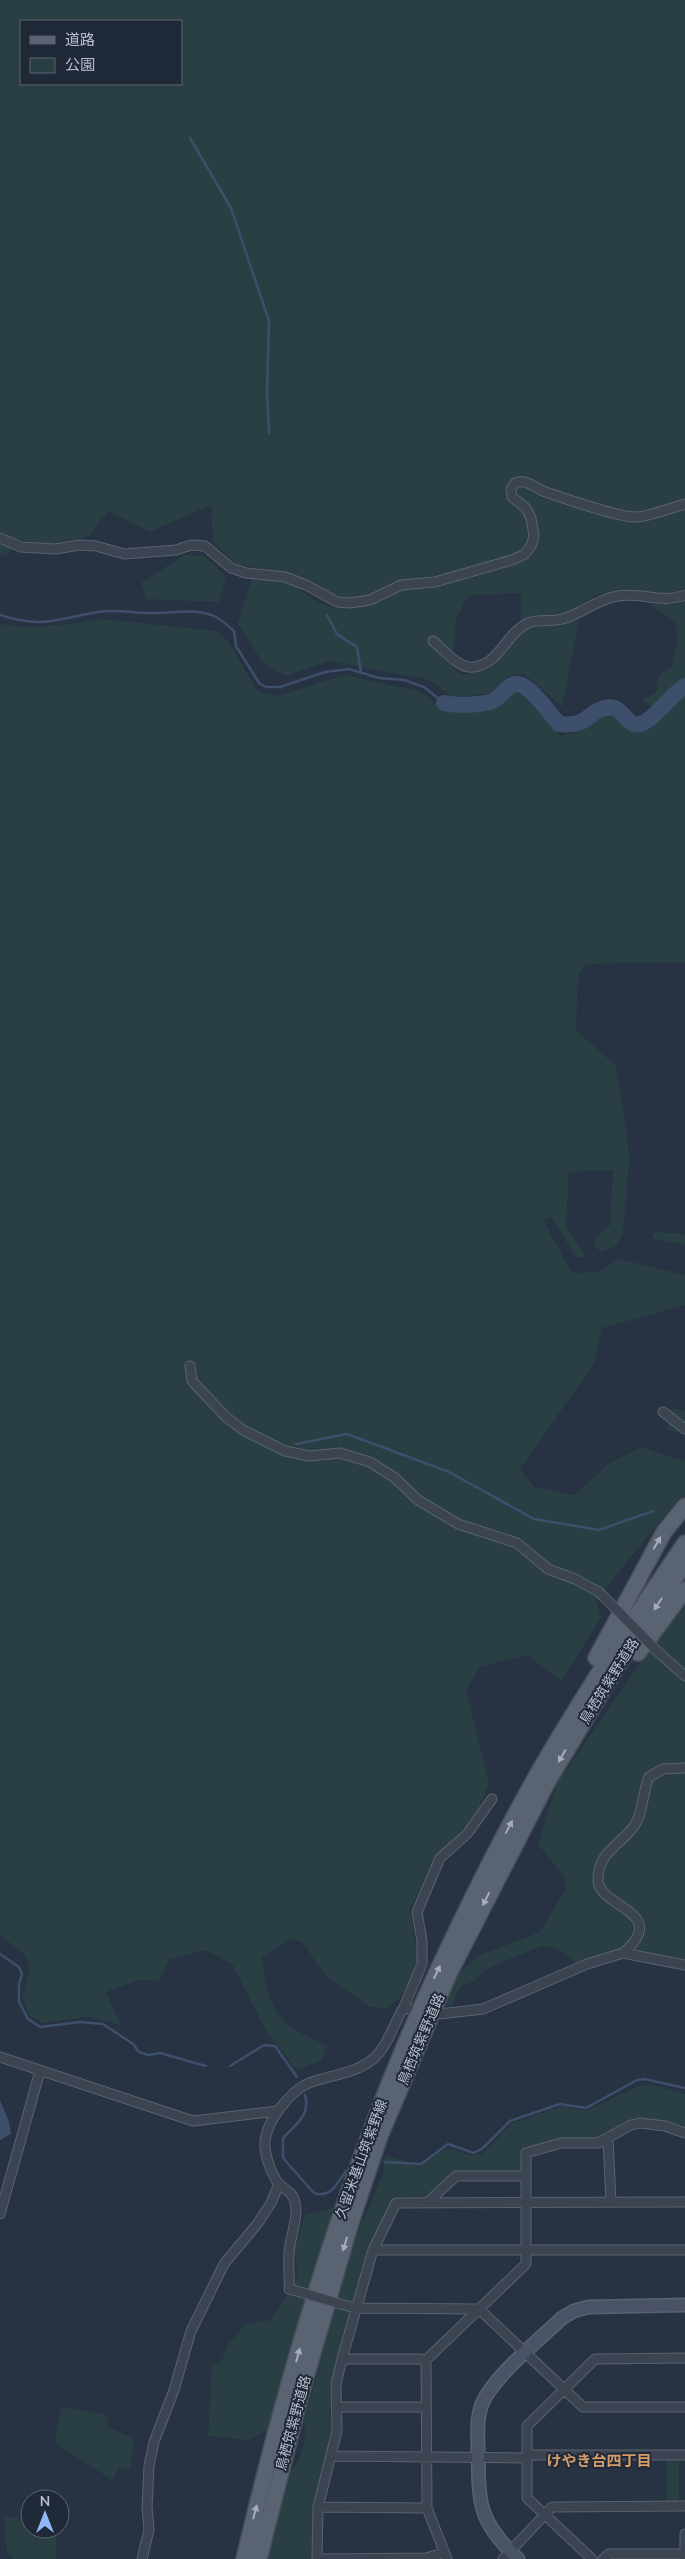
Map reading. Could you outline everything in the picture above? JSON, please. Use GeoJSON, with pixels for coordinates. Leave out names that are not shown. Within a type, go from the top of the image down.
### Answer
{"type":"FeatureCollection","features":[{"type":"Feature","properties":{"kind":"main road"},"geometry":{"type":"LineString","coordinates":[[569,1733],[589,1672],[652,1552],[664,1532],[685,1506]]}},
{"type":"Feature","properties":{"kind":"main road","name":"鳥栖筑紫野道路"},"geometry":{"type":"LineString","coordinates":[[259,2559],[327,2300],[380,2136],[449,1974],[542,1791],[569,1733],[620,1638],[685,1543]]}},
{"type":"Feature","properties":{"kind":"main road","name":"鳥栖筑紫野道路"},"geometry":{"type":"LineString","coordinates":[[549,1754],[569,1733],[685,1563]]}},
{"type":"Feature","properties":{"kind":"main road"},"geometry":{"type":"LineString","coordinates":[[569,1733],[685,1590]]}},
{"type":"Feature","properties":{"kind":"main road","name":"久留米基山筑紫野線"},"geometry":{"type":"LineString","coordinates":[[244,2559],[308,2318],[365,2144],[436,1974],[474,1895],[549,1754]]}},
{"type":"Feature","properties":{"kind":"street"},"geometry":{"type":"LineString","coordinates":[[0,538],[21,547],[56,550],[79,545],[96,546],[124,554],[176,550],[191,545],[205,546],[231,568],[246,573],[285,577],[306,584],[337,602],[350,603],[370,600],[401,585],[435,582],[512,560],[525,554],[531,546],[534,536],[531,518],[526,508],[512,497],[511,489],[514,483],[520,481],[529,482],[541,490],[636,517],[685,504]]}},
{"type":"Feature","properties":{"kind":"street"},"geometry":{"type":"LineString","coordinates":[[433,641],[462,666],[472,668],[484,665],[493,658],[516,630],[530,622],[560,620],[573,616],[599,601],[618,596],[636,595],[664,600],[685,594]]}},
{"type":"Feature","properties":{"kind":"street"},"geometry":{"type":"LineString","coordinates":[[190,1366],[192,1381],[226,1417],[243,1430],[285,1451],[309,1456],[340,1453],[370,1462],[395,1478],[418,1500],[458,1524],[517,1543],[548,1569],[575,1579],[599,1592],[658,1652],[685,1676]]}},
{"type":"Feature","properties":{"kind":"street"},"geometry":{"type":"LineString","coordinates":[[663,1412],[685,1429]]}},
{"type":"Feature","properties":{"kind":"street"},"geometry":{"type":"LineString","coordinates":[[438,2014],[482,2009],[587,1964],[623,1953],[635,1943],[639,1934],[638,1923],[632,1912],[603,1892],[598,1882],[600,1863],[604,1856],[637,1821],[648,1777],[663,1769],[685,1768]]}},
{"type":"Feature","properties":{"kind":"street"},"geometry":{"type":"LineString","coordinates":[[492,1799],[467,1834],[440,1858],[417,1912],[422,1940],[422,1964],[408,2009],[394,2023],[384,2048],[371,2060],[353,2070],[308,2084],[277,2111],[268,2127],[264,2142],[266,2152],[279,2184],[289,2191],[295,2202],[289,2254],[289,2289],[355,2308],[479,2308],[583,2407],[685,2407]]}},
{"type":"Feature","properties":{"kind":"street"},"geometry":{"type":"LineString","coordinates":[[623,1953],[685,1965]]}},
{"type":"Feature","properties":{"kind":"street"},"geometry":{"type":"LineString","coordinates":[[0,2057],[193,2121],[277,2111]]}},
{"type":"Feature","properties":{"kind":"street"},"geometry":{"type":"LineString","coordinates":[[0,2214],[40,2071]]}},
{"type":"Feature","properties":{"kind":"street"},"geometry":{"type":"LineString","coordinates":[[685,2133],[665,2126],[640,2123],[631,2125],[598,2143],[561,2143],[526,2153],[527,2203],[526,2264],[426,2360],[427,2508],[445,2556],[426,2558],[317,2559],[318,2508],[337,2432],[336,2384],[355,2308],[373,2250],[396,2203],[527,2203],[685,2202]]}},
{"type":"Feature","properties":{"kind":"street"},"geometry":{"type":"LineString","coordinates":[[608,2139],[611,2202]]}},
{"type":"Feature","properties":{"kind":"street"},"geometry":{"type":"LineString","coordinates":[[427,2203],[456,2176],[526,2176]]}},
{"type":"Feature","properties":{"kind":"street"},"geometry":{"type":"LineString","coordinates":[[142,2559],[149,2530],[147,2507],[149,2466],[154,2442],[174,2390],[191,2331],[224,2264],[258,2223],[271,2203],[279,2184]]}},
{"type":"Feature","properties":{"kind":"street"},"geometry":{"type":"LineString","coordinates":[[373,2250],[685,2250]]}},
{"type":"Feature","properties":{"kind":"street"},"geometry":{"type":"LineString","coordinates":[[685,2305],[588,2307],[574,2311],[562,2318],[492,2388],[482,2404],[478,2424],[479,2497],[482,2510],[492,2532],[510,2557],[544,2514],[552,2507],[685,2506]]}},
{"type":"Feature","properties":{"kind":"street"},"geometry":{"type":"LineString","coordinates":[[342,2359],[419,2358],[426,2360]]}},
{"type":"Feature","properties":{"kind":"street"},"geometry":{"type":"LineString","coordinates":[[592,2559],[527,2498],[527,2426],[595,2359],[685,2358]]}},
{"type":"Feature","properties":{"kind":"street"},"geometry":{"type":"LineString","coordinates":[[337,2408],[425,2407]]}},
{"type":"Feature","properties":{"kind":"street"},"geometry":{"type":"LineString","coordinates":[[332,2456],[478,2459],[527,2456],[685,2455]]}},
{"type":"Feature","properties":{"kind":"street"},"geometry":{"type":"LineString","coordinates":[[318,2508],[427,2508]]}},
{"type":"Feature","properties":{"kind":"street"},"geometry":{"type":"LineString","coordinates":[[685,2534],[685,2559]]}},
{"type":"Feature","properties":{"kind":"street"},"geometry":{"type":"LineString","coordinates":[[603,2559],[609,2554],[685,2554]]}},
{"type":"Feature","properties":{"kind":"green space"},"geometry":{"type":"Polygon","coordinates":[[[0,0],[685,0],[685,588],[666,595],[624,590],[595,595],[568,614],[520,621],[522,593],[469,595],[456,618],[454,648],[444,659],[461,675],[488,670],[526,628],[579,620],[562,707],[523,673],[508,677],[491,693],[452,698],[430,680],[329,661],[286,676],[263,663],[238,624],[252,577],[293,585],[318,602],[341,610],[306,578],[237,564],[213,543],[211,505],[150,532],[108,511],[89,536],[54,544],[20,540],[6,556],[0,556],[0,0]]]}},
{"type":"Feature","properties":{"kind":"green space"},"geometry":{"type":"Polygon","coordinates":[[[184,555],[204,556],[226,576],[219,602],[146,599],[141,583],[184,555]]]}},
{"type":"Feature","properties":{"kind":"green space"},"geometry":{"type":"Polygon","coordinates":[[[685,601],[685,683],[674,688],[653,709],[642,699],[656,693],[659,675],[672,667],[678,638],[675,621],[648,604],[674,604],[685,601]]]}},
{"type":"Feature","properties":{"kind":"green space"},"geometry":{"type":"Polygon","coordinates":[[[103,619],[216,631],[229,642],[258,692],[278,696],[344,675],[418,691],[448,711],[499,706],[511,692],[525,692],[561,736],[585,729],[602,713],[616,713],[633,732],[650,727],[673,700],[685,693],[685,962],[586,964],[578,977],[576,1030],[616,1066],[629,1160],[623,1234],[616,1246],[601,1252],[594,1246],[594,1238],[610,1225],[613,1170],[569,1172],[566,1225],[587,1258],[576,1257],[551,1217],[543,1220],[572,1273],[598,1272],[619,1259],[685,1275],[685,1305],[602,1328],[594,1364],[520,1469],[534,1487],[575,1495],[608,1464],[642,1447],[685,1461],[685,1495],[679,1498],[596,1600],[601,1618],[561,1681],[527,1655],[480,1667],[466,1690],[489,1783],[479,1808],[458,1835],[435,1859],[410,1909],[418,1958],[409,1983],[399,1999],[386,2008],[370,2007],[326,1976],[302,1942],[292,1939],[261,1958],[270,1997],[280,2017],[295,2030],[327,2045],[322,2060],[297,2070],[266,2031],[232,1964],[205,1950],[169,1959],[160,1981],[139,1980],[106,1992],[121,2025],[89,2017],[42,2023],[28,2015],[22,1996],[30,1969],[25,1955],[0,1935],[0,624],[39,626],[103,619]]]}},
{"type":"Feature","properties":{"kind":"green space"},"geometry":{"type":"Polygon","coordinates":[[[655,1232],[685,1234],[685,1245],[654,1239],[652,1235],[655,1232]]]}},
{"type":"Feature","properties":{"kind":"green space"},"geometry":{"type":"Polygon","coordinates":[[[665,1408],[685,1410],[685,1435],[668,1430],[665,1408]]]}},
{"type":"Feature","properties":{"kind":"green space"},"geometry":{"type":"Polygon","coordinates":[[[685,1607],[685,1960],[622,1949],[607,1952],[577,1964],[561,1952],[542,1946],[488,1968],[473,1982],[463,1985],[457,1992],[453,2006],[441,2006],[455,1976],[478,1956],[540,1932],[566,1889],[564,1877],[538,1844],[557,1783],[657,1639],[685,1607]]]}},
{"type":"Feature","properties":{"kind":"green space"},"geometry":{"type":"Polygon","coordinates":[[[650,2084],[685,2094],[685,2130],[635,2121],[598,2141],[523,2151],[523,2175],[455,2174],[426,2199],[395,2198],[371,2249],[330,2385],[331,2432],[315,2509],[314,2559],[268,2559],[291,2471],[304,2446],[306,2432],[304,2420],[354,2242],[383,2174],[385,2155],[420,2166],[444,2149],[452,2149],[472,2156],[482,2154],[512,2123],[562,2106],[586,2111],[638,2086],[650,2084]]]}},
{"type":"Feature","properties":{"kind":"green space"},"geometry":{"type":"Polygon","coordinates":[[[333,2208],[268,2430],[248,2440],[208,2436],[212,2365],[221,2362],[229,2343],[246,2324],[271,2320],[298,2277],[294,2249],[305,2215],[333,2208]]]}},
{"type":"Feature","properties":{"kind":"green space"},"geometry":{"type":"Polygon","coordinates":[[[61,2407],[107,2415],[109,2428],[134,2438],[130,2470],[119,2468],[112,2480],[55,2443],[61,2407]]]}},
{"type":"Feature","properties":{"kind":"green space"},"geometry":{"type":"Polygon","coordinates":[[[666,2461],[679,2461],[679,2502],[666,2502],[666,2461]]]}},
{"type":"Feature","properties":{"kind":"green space"},"geometry":{"type":"Polygon","coordinates":[[[4,2515],[20,2519],[20,2539],[56,2539],[56,2559],[13,2559],[7,2552],[4,2515]]]}},
{"type":"Feature","properties":{"kind":"water"},"geometry":{"type":"Polygon","coordinates":[[[0,2100],[9,2122],[11,2134],[0,2140],[0,2100]]]}},
{"type":"Feature","properties":{"kind":"waterway"},"geometry":{"type":"LineString","coordinates":[[190,138],[231,208],[269,321],[267,391],[269,433]]}},
{"type":"Feature","properties":{"kind":"waterway"},"geometry":{"type":"LineString","coordinates":[[0,615],[39,622],[105,611],[151,613],[200,612],[216,617],[234,631],[236,646],[259,683],[266,687],[280,687],[325,672],[349,669],[379,678],[404,680],[424,687],[444,703]]}},
{"type":"Feature","properties":{"kind":"waterway"},"geometry":{"type":"LineString","coordinates":[[327,615],[337,634],[357,647],[361,673]]}},
{"type":"Feature","properties":{"kind":"waterway"},"geometry":{"type":"LineString","coordinates":[[444,703],[467,705],[490,702],[511,686],[519,684],[534,695],[559,724],[577,723],[599,710],[610,707],[618,710],[630,722],[640,724],[653,716],[685,686]]}},
{"type":"Feature","properties":{"kind":"waterway"},"geometry":{"type":"LineString","coordinates":[[296,1444],[347,1434],[449,1472],[534,1519],[599,1530],[653,1511]]}},
{"type":"Feature","properties":{"kind":"waterway"},"geometry":{"type":"LineString","coordinates":[[0,1954],[19,1967],[22,1974],[19,1984],[19,2002],[28,2019],[40,2027],[80,2022],[103,2024],[133,2044],[139,2052],[148,2055],[160,2053],[206,2066]]}},
{"type":"Feature","properties":{"kind":"waterway"},"geometry":{"type":"LineString","coordinates":[[230,2066],[264,2045],[275,2046],[297,2077]]}},
{"type":"Feature","properties":{"kind":"waterway"},"geometry":{"type":"LineString","coordinates":[[384,2162],[421,2164],[448,2144],[474,2153],[483,2148],[510,2121],[560,2104],[586,2108],[637,2080],[644,2079],[685,2088]]}},
{"type":"Feature","properties":{"kind":"waterway"},"geometry":{"type":"LineString","coordinates":[[305,2095],[306,2108],[304,2114],[283,2138],[283,2158],[314,2193],[325,2194],[329,2192],[346,2171]]}},
{"type":"Feature","properties":{"kind":"district","name":"けやき台四丁目"},"geometry":{"type":"Point","coordinates":[599,2461]}}]}
